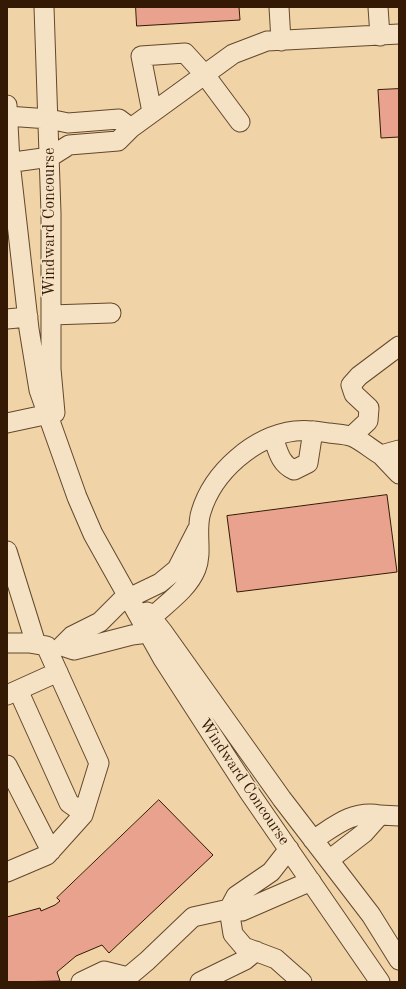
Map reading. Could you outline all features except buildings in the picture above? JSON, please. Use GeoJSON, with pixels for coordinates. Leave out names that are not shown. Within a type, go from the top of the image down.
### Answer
{"type":"FeatureCollection","features":[{"type":"Feature","properties":{"kind":"street","name":"Windward Concourse"},"geometry":{"type":"LineString","coordinates":[[44,7],[50,157],[51,369],[57,436]]}},
{"type":"Feature","properties":{"kind":"street"},"geometry":{"type":"LineString","coordinates":[[279,7],[281,41]]}},
{"type":"Feature","properties":{"kind":"street"},"geometry":{"type":"LineString","coordinates":[[378,7],[380,36]]}},
{"type":"Feature","properties":{"kind":"street"},"geometry":{"type":"LineString","coordinates":[[9,163],[50,157],[69,145],[118,142],[131,128],[233,54],[267,41],[399,34]]}},
{"type":"Feature","properties":{"kind":"street"},"geometry":{"type":"LineString","coordinates":[[152,112],[141,56],[186,53],[204,74],[240,122]]}},
{"type":"Feature","properties":{"kind":"street","name":"Windward Concourse"},"geometry":{"type":"LineString","coordinates":[[7,105],[9,163],[28,317],[39,390],[93,534],[117,578],[150,626],[371,915],[399,960]]}},
{"type":"Feature","properties":{"kind":"street"},"geometry":{"type":"LineString","coordinates":[[7,116],[49,119],[68,123],[119,119],[131,128]]}},
{"type":"Feature","properties":{"kind":"street"},"geometry":{"type":"LineString","coordinates":[[51,315],[111,313]]}},
{"type":"Feature","properties":{"kind":"street"},"geometry":{"type":"LineString","coordinates":[[7,319],[28,317]]}},
{"type":"Feature","properties":{"kind":"street"},"geometry":{"type":"LineString","coordinates":[[352,436],[368,421],[368,408],[354,394],[351,385],[359,376],[399,346]]}},
{"type":"Feature","properties":{"kind":"street"},"geometry":{"type":"LineString","coordinates":[[7,423],[49,414]]}},
{"type":"Feature","properties":{"kind":"street"},"geometry":{"type":"LineString","coordinates":[[7,643],[48,645],[74,650],[132,635],[150,626],[187,585],[196,568],[200,513],[205,501],[219,478],[235,460],[251,447],[273,437],[295,431],[313,431],[352,436],[380,455],[399,474]]}},
{"type":"Feature","properties":{"kind":"street"},"geometry":{"type":"LineString","coordinates":[[273,437],[281,460],[287,467],[294,470],[302,468],[308,463],[313,431]]}},
{"type":"Feature","properties":{"kind":"street"},"geometry":{"type":"LineString","coordinates":[[380,455],[399,450]]}},
{"type":"Feature","properties":{"kind":"street"},"geometry":{"type":"LineString","coordinates":[[48,645],[72,636],[100,622],[130,596],[160,583],[177,569],[199,525]]}},
{"type":"Feature","properties":{"kind":"street"},"geometry":{"type":"LineString","coordinates":[[7,551],[48,645],[58,672],[99,763],[83,813],[51,851],[47,855],[7,872]]}},
{"type":"Feature","properties":{"kind":"street","name":"Windward Concourse"},"geometry":{"type":"LineString","coordinates":[[150,626],[163,659],[289,849],[380,982]]}},
{"type":"Feature","properties":{"kind":"street"},"geometry":{"type":"LineString","coordinates":[[58,672],[12,693],[69,803],[83,813]]}},
{"type":"Feature","properties":{"kind":"street"},"geometry":{"type":"LineString","coordinates":[[7,765],[51,851]]}},
{"type":"Feature","properties":{"kind":"street"},"geometry":{"type":"LineString","coordinates":[[313,840],[341,822],[355,816],[367,813],[399,816]]}},
{"type":"Feature","properties":{"kind":"street"},"geometry":{"type":"LineString","coordinates":[[329,860],[364,833],[380,815]]}},
{"type":"Feature","properties":{"kind":"street"},"geometry":{"type":"LineString","coordinates":[[289,849],[271,872],[236,896],[229,909],[233,934],[244,947],[276,959],[296,981]]}},
{"type":"Feature","properties":{"kind":"street"},"geometry":{"type":"LineString","coordinates":[[80,982],[104,971],[125,979],[193,917],[229,909],[242,911],[311,881]]}},
{"type":"Feature","properties":{"kind":"street"},"geometry":{"type":"LineString","coordinates":[[200,982],[245,960],[256,951]]}}]}
